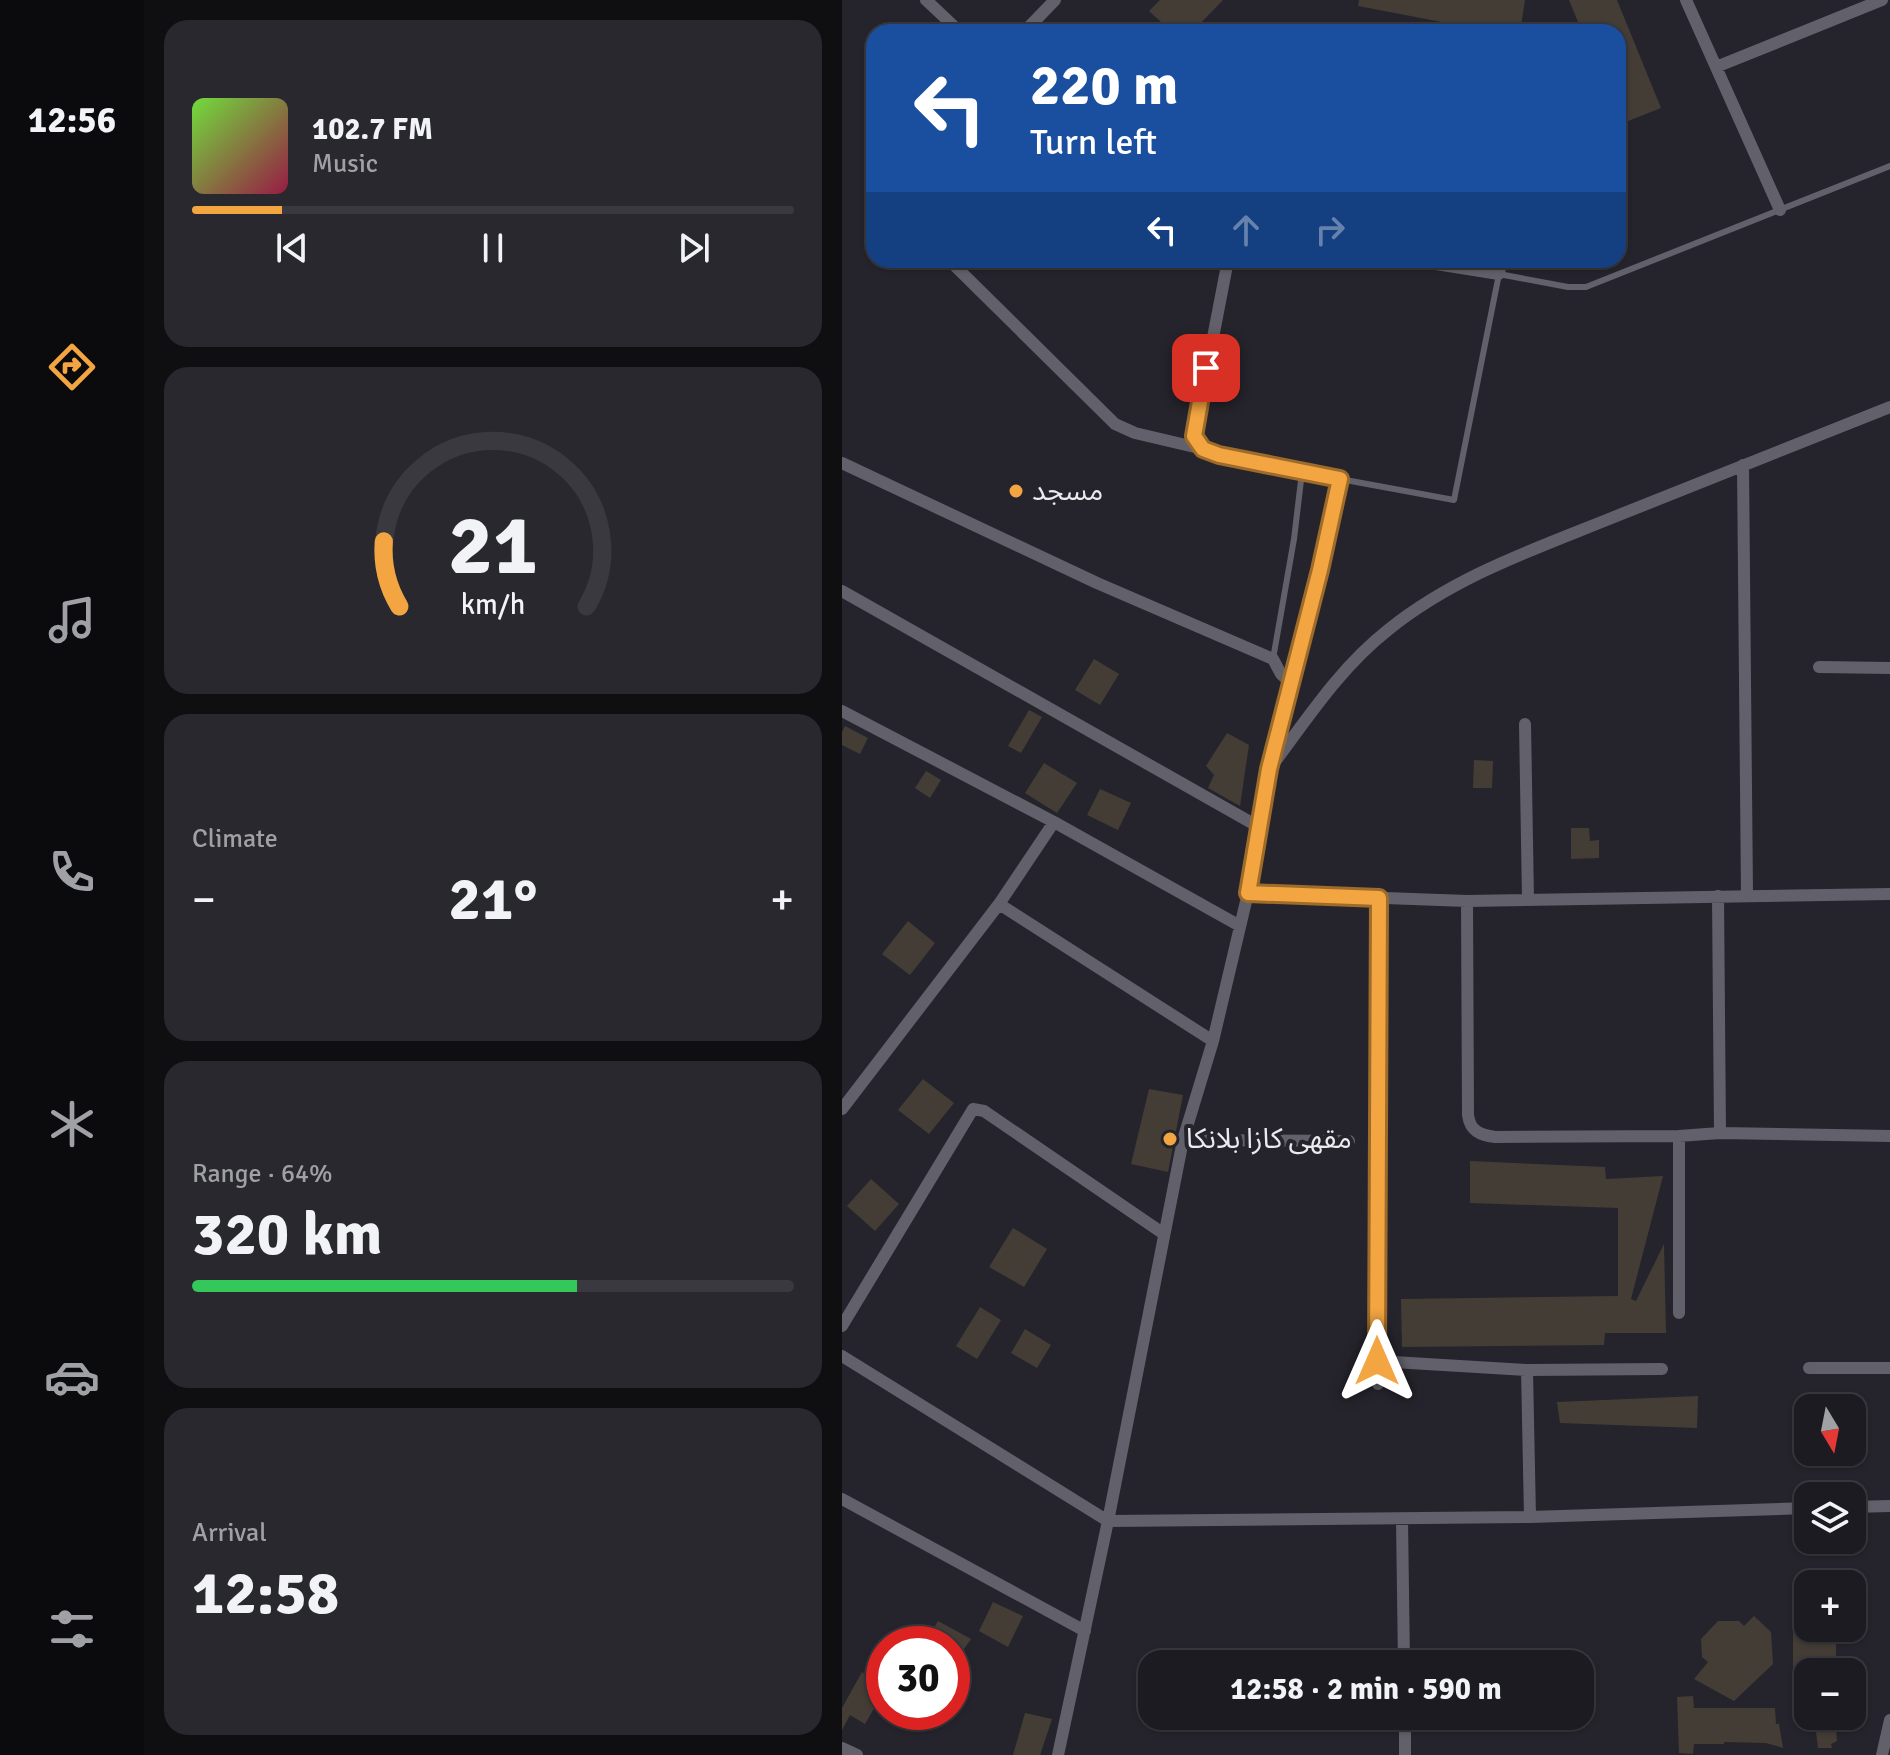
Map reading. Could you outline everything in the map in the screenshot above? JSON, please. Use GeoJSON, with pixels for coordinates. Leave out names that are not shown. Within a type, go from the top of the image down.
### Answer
{"type":"FeatureCollection","features":[{"type":"Feature","properties":{"kind":"street"},"geometry":{"type":"LineString","coordinates":[[926,0],[952,24]]}},
{"type":"Feature","properties":{"kind":"street"},"geometry":{"type":"LineString","coordinates":[[1032,24],[1055,0]]}},
{"type":"Feature","properties":{"kind":"street"},"geometry":{"type":"LineString","coordinates":[[1686,0],[1780,210]]}},
{"type":"Feature","properties":{"kind":"street"},"geometry":{"type":"LineString","coordinates":[[1716,67],[1882,0]]}},
{"type":"Feature","properties":{"kind":"street"},"geometry":{"type":"LineString","coordinates":[[957,268],[1115,424],[1135,433],[1219,455],[1302,472]]}},
{"type":"Feature","properties":{"kind":"street"},"geometry":{"type":"LineString","coordinates":[[1203,449],[1194,436],[1195,421],[1226,268]]}},
{"type":"Feature","properties":{"kind":"street"},"geometry":{"type":"LineString","coordinates":[[1461,268],[1499,274],[1500,268]]}},
{"type":"Feature","properties":{"kind":"street"},"geometry":{"type":"LineString","coordinates":[[1269,769],[1330,686],[1386,631],[1432,597],[1523,554],[1890,407]]}},
{"type":"Feature","properties":{"kind":"street"},"geometry":{"type":"LineString","coordinates":[[842,463],[1097,583],[1273,659],[1281,674],[1292,684],[1269,769],[1248,893],[1213,1041],[1183,1140],[1058,1755]]}},
{"type":"Feature","properties":{"kind":"street"},"geometry":{"type":"LineString","coordinates":[[1743,465],[1747,895]]}},
{"type":"Feature","properties":{"kind":"street"},"geometry":{"type":"LineString","coordinates":[[842,591],[1259,827]]}},
{"type":"Feature","properties":{"kind":"street"},"geometry":{"type":"LineString","coordinates":[[1819,667],[1890,668]]}},
{"type":"Feature","properties":{"kind":"street"},"geometry":{"type":"LineString","coordinates":[[842,711],[1054,822],[1240,926]]}},
{"type":"Feature","properties":{"kind":"street"},"geometry":{"type":"LineString","coordinates":[[1525,724],[1528,899]]}},
{"type":"Feature","properties":{"kind":"street"},"geometry":{"type":"LineString","coordinates":[[842,1109],[999,904],[1054,822]]}},
{"type":"Feature","properties":{"kind":"street"},"geometry":{"type":"LineString","coordinates":[[1248,893],[1467,901],[1890,894]]}},
{"type":"Feature","properties":{"kind":"street"},"geometry":{"type":"LineString","coordinates":[[1718,896],[1720,1133]]}},
{"type":"Feature","properties":{"kind":"street"},"geometry":{"type":"LineString","coordinates":[[1378,1384],[1379,898]]}},
{"type":"Feature","properties":{"kind":"street"},"geometry":{"type":"LineString","coordinates":[[1467,901],[1469,1125],[1484,1135],[1679,1136],[1720,1133],[1890,1136]]}},
{"type":"Feature","properties":{"kind":"street"},"geometry":{"type":"LineString","coordinates":[[999,904],[1213,1041]]}},
{"type":"Feature","properties":{"kind":"street"},"geometry":{"type":"LineString","coordinates":[[842,1326],[973,1109],[984,1111],[1164,1234]]}},
{"type":"Feature","properties":{"kind":"street"},"geometry":{"type":"LineString","coordinates":[[1679,1136],[1679,1313]]}},
{"type":"Feature","properties":{"kind":"street"},"geometry":{"type":"LineString","coordinates":[[1183,1140],[1349,1141]]}},
{"type":"Feature","properties":{"kind":"street"},"geometry":{"type":"LineString","coordinates":[[842,1356],[1108,1521],[1530,1517],[1794,1508]]}},
{"type":"Feature","properties":{"kind":"street"},"geometry":{"type":"LineString","coordinates":[[1377,1361],[1527,1370],[1662,1369]]}},
{"type":"Feature","properties":{"kind":"street"},"geometry":{"type":"LineString","coordinates":[[1809,1368],[1890,1368]]}},
{"type":"Feature","properties":{"kind":"street"},"geometry":{"type":"LineString","coordinates":[[1527,1370],[1530,1517]]}},
{"type":"Feature","properties":{"kind":"street"},"geometry":{"type":"LineString","coordinates":[[842,1499],[1085,1631]]}},
{"type":"Feature","properties":{"kind":"street"},"geometry":{"type":"LineString","coordinates":[[1866,1507],[1890,1506]]}},
{"type":"Feature","properties":{"kind":"street"},"geometry":{"type":"LineString","coordinates":[[1402,1519],[1404,1650]]}},
{"type":"Feature","properties":{"kind":"street"},"geometry":{"type":"LineString","coordinates":[[1882,1755],[1890,1720]]}},
{"type":"Feature","properties":{"kind":"street"},"geometry":{"type":"LineString","coordinates":[[1405,1730],[1405,1755]]}},
{"type":"Feature","properties":{"kind":"street"},"geometry":{"type":"LineString","coordinates":[[842,1748],[857,1755]]}},
{"type":"Feature","properties":{"kind":"lane"},"geometry":{"type":"LineString","coordinates":[[1273,659],[1302,472],[1454,500],[1499,274],[1568,287],[1586,287],[1890,166]]}},
{"type":"Feature","properties":{"kind":"lane"},"geometry":{"type":"LineString","coordinates":[[1292,684],[1340,479]]}},
{"type":"Feature","properties":{"kind":"building"},"geometry":{"type":"Polygon","coordinates":[[[1160,0],[1223,0],[1200,24],[1163,24],[1149,11],[1160,0]]]}},
{"type":"Feature","properties":{"kind":"building"},"geometry":{"type":"Polygon","coordinates":[[[1359,0],[1525,0],[1521,24],[1452,24],[1358,6],[1359,0]]]}},
{"type":"Feature","properties":{"kind":"building"},"geometry":{"type":"Polygon","coordinates":[[[1569,0],[1617,0],[1661,108],[1626,122],[1626,24],[1579,24],[1569,0]]]}},
{"type":"Feature","properties":{"kind":"building"},"geometry":{"type":"Polygon","coordinates":[[[1094,659],[1119,674],[1100,705],[1075,690],[1094,659]]]}},
{"type":"Feature","properties":{"kind":"building"},"geometry":{"type":"Polygon","coordinates":[[[1029,710],[1042,717],[1021,753],[1008,746],[1029,710]]]}},
{"type":"Feature","properties":{"kind":"building"},"geometry":{"type":"Polygon","coordinates":[[[845,726],[868,738],[860,754],[842,745],[845,726]]]}},
{"type":"Feature","properties":{"kind":"building"},"geometry":{"type":"Polygon","coordinates":[[[1227,733],[1249,745],[1240,806],[1208,788],[1214,775],[1206,766],[1227,733]]]}},
{"type":"Feature","properties":{"kind":"building"},"geometry":{"type":"Polygon","coordinates":[[[1474,760],[1493,761],[1492,788],[1473,788],[1474,760]]]}},
{"type":"Feature","properties":{"kind":"building"},"geometry":{"type":"Polygon","coordinates":[[[1044,763],[1077,783],[1057,813],[1025,793],[1044,763]]]}},
{"type":"Feature","properties":{"kind":"building"},"geometry":{"type":"Polygon","coordinates":[[[926,771],[941,780],[930,798],[915,788],[926,771]]]}},
{"type":"Feature","properties":{"kind":"building"},"geometry":{"type":"Polygon","coordinates":[[[1100,789],[1131,803],[1118,830],[1087,815],[1100,789]]]}},
{"type":"Feature","properties":{"kind":"building"},"geometry":{"type":"Polygon","coordinates":[[[1571,828],[1589,828],[1590,841],[1599,840],[1599,858],[1571,859],[1571,828]]]}},
{"type":"Feature","properties":{"kind":"building"},"geometry":{"type":"Polygon","coordinates":[[[908,921],[935,943],[910,975],[882,954],[908,921]]]}},
{"type":"Feature","properties":{"kind":"building"},"geometry":{"type":"Polygon","coordinates":[[[923,1079],[954,1103],[929,1134],[898,1110],[923,1079]]]}},
{"type":"Feature","properties":{"kind":"building"},"geometry":{"type":"Polygon","coordinates":[[[1149,1089],[1183,1095],[1168,1172],[1131,1164],[1149,1089]]]}},
{"type":"Feature","properties":{"kind":"building"},"geometry":{"type":"Polygon","coordinates":[[[1470,1161],[1605,1167],[1606,1179],[1663,1176],[1631,1299],[1636,1301],[1664,1244],[1666,1333],[1605,1333],[1604,1345],[1402,1347],[1401,1299],[1618,1296],[1618,1208],[1470,1203],[1470,1161]]]}},
{"type":"Feature","properties":{"kind":"building"},"geometry":{"type":"Polygon","coordinates":[[[871,1179],[899,1204],[875,1231],[847,1206],[871,1179]]]}},
{"type":"Feature","properties":{"kind":"building"},"geometry":{"type":"Polygon","coordinates":[[[1013,1228],[1047,1249],[1024,1287],[989,1267],[1013,1228]]]}},
{"type":"Feature","properties":{"kind":"building"},"geometry":{"type":"Polygon","coordinates":[[[980,1307],[1001,1320],[977,1359],[956,1346],[980,1307]]]}},
{"type":"Feature","properties":{"kind":"building"},"geometry":{"type":"Polygon","coordinates":[[[1025,1329],[1051,1345],[1037,1368],[1011,1353],[1025,1329]]]}},
{"type":"Feature","properties":{"kind":"building"},"geometry":{"type":"Polygon","coordinates":[[[1698,1396],[1697,1428],[1560,1423],[1557,1402],[1698,1396]]]}},
{"type":"Feature","properties":{"kind":"building"},"geometry":{"type":"Polygon","coordinates":[[[993,1602],[1023,1616],[1008,1647],[979,1631],[993,1602]]]}},
{"type":"Feature","properties":{"kind":"building"},"geometry":{"type":"Polygon","coordinates":[[[1754,1616],[1771,1632],[1773,1664],[1734,1701],[1694,1679],[1708,1662],[1702,1657],[1701,1639],[1718,1621],[1739,1621],[1744,1626],[1754,1616]]]}},
{"type":"Feature","properties":{"kind":"building"},"geometry":{"type":"Polygon","coordinates":[[[1793,1623],[1794,1642],[1836,1642],[1836,1658],[1794,1658],[1793,1700],[1793,1623]]]}},
{"type":"Feature","properties":{"kind":"building"},"geometry":{"type":"Polygon","coordinates":[[[862,1672],[866,1674],[865,1724],[850,1715],[842,1730],[842,1708],[862,1672]]]}},
{"type":"Feature","properties":{"kind":"building"},"geometry":{"type":"Polygon","coordinates":[[[1693,1696],[1694,1708],[1775,1708],[1783,1748],[1766,1743],[1724,1742],[1694,1744],[1693,1754],[1679,1753],[1677,1697],[1693,1696]]]}},
{"type":"Feature","properties":{"kind":"building"},"geometry":{"type":"Polygon","coordinates":[[[1025,1713],[1052,1719],[1040,1755],[1013,1755],[1025,1713]]]}},
{"type":"Feature","properties":{"kind":"building"},"geometry":{"type":"Polygon","coordinates":[[[1816,1730],[1836,1730],[1837,1741],[1831,1744],[1832,1748],[1818,1748],[1816,1730]]]}},
{"type":"Feature","properties":{"kind":"place","name":"مسجد"},"geometry":{"type":"Point","coordinates":[1016,491]}},
{"type":"Feature","properties":{"kind":"place","name":"مقهى كازا بلانكا"},"geometry":{"type":"Point","coordinates":[1170,1139]}},
{"type":"Feature","properties":{"kind":"route"},"geometry":{"type":"LineString","coordinates":[[1206,368],[1194,436],[1203,449],[1219,455],[1340,479],[1269,769],[1248,893],[1379,898],[1377,1361]]}}]}
